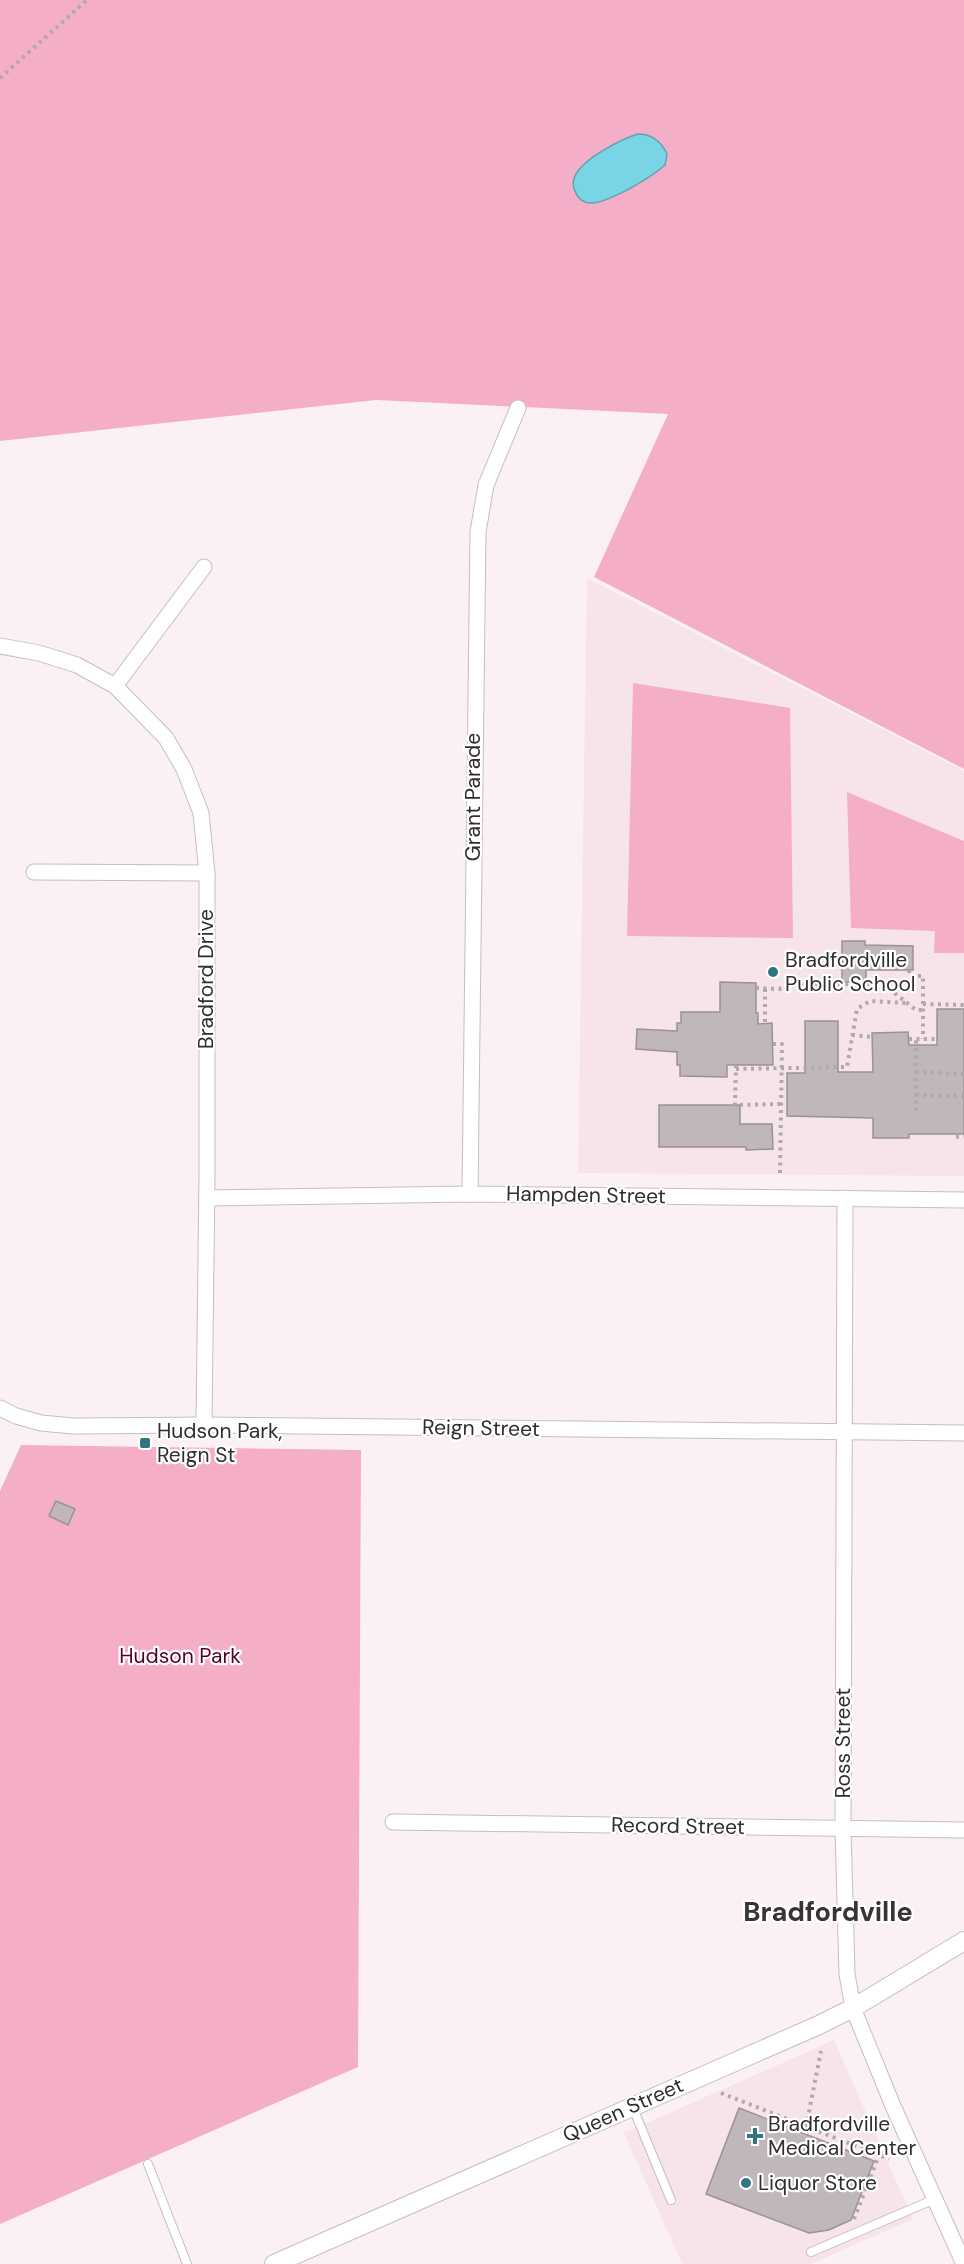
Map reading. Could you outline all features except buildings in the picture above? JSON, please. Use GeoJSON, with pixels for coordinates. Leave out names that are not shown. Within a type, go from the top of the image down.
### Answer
{"type":"FeatureCollection","features":[{"type":"Feature","properties":{"kind":"street","name":"Grant Parade"},"geometry":{"type":"LineString","coordinates":[[470,1194],[478,532],[486,485],[518,408]]}},
{"type":"Feature","properties":{"kind":"street"},"geometry":{"type":"LineString","coordinates":[[115,686],[204,567]]}},
{"type":"Feature","properties":{"kind":"street","name":"Bradford Drive"},"geometry":{"type":"LineString","coordinates":[[0,646],[39,652],[77,665],[115,686],[166,738],[184,769],[201,813],[207,873],[204,1425]]}},
{"type":"Feature","properties":{"kind":"street"},"geometry":{"type":"LineString","coordinates":[[34,872],[207,873]]}},
{"type":"Feature","properties":{"kind":"street","name":"Hampden Street"},"geometry":{"type":"LineString","coordinates":[[207,1198],[470,1194],[964,1200]]}},
{"type":"Feature","properties":{"kind":"street","name":"Ross Street"},"geometry":{"type":"LineString","coordinates":[[845,1198],[843,1828],[847,1974],[853,2008],[893,2106],[964,2264]]}},
{"type":"Feature","properties":{"kind":"street","name":"Reign Street"},"geometry":{"type":"LineString","coordinates":[[0,1408],[16,1416],[41,1423],[73,1426],[204,1425],[964,1433]]}},
{"type":"Feature","properties":{"kind":"street","name":"Record Street"},"geometry":{"type":"LineString","coordinates":[[393,1822],[964,1830]]}},
{"type":"Feature","properties":{"kind":"street","name":"Queen Street"},"geometry":{"type":"LineString","coordinates":[[274,2264],[853,2008],[964,1941]]}},
{"type":"Feature","properties":{"kind":"lane"},"geometry":{"type":"LineString","coordinates":[[632,2106],[671,2200]]}},
{"type":"Feature","properties":{"kind":"lane"},"geometry":{"type":"LineString","coordinates":[[148,2164],[188,2264]]}},
{"type":"Feature","properties":{"kind":"lane"},"geometry":{"type":"LineString","coordinates":[[811,2252],[935,2199]]}},
{"type":"Feature","properties":{"kind":"path"},"geometry":{"type":"LineString","coordinates":[[0,78],[87,0]]}},
{"type":"Feature","properties":{"kind":"path"},"geometry":{"type":"LineString","coordinates":[[909,970],[909,976],[923,976],[923,1039]]}},
{"type":"Feature","properties":{"kind":"path"},"geometry":{"type":"LineString","coordinates":[[756,988],[779,989],[795,984],[883,984],[916,1010],[923,1010]]}},
{"type":"Feature","properties":{"kind":"path"},"geometry":{"type":"LineString","coordinates":[[765,988],[765,1023]]}},
{"type":"Feature","properties":{"kind":"path"},"geometry":{"type":"LineString","coordinates":[[781,1104],[735,1105],[736,1067],[847,1067],[857,1010],[870,1001],[906,1002]]}},
{"type":"Feature","properties":{"kind":"path"},"geometry":{"type":"LineString","coordinates":[[923,1004],[964,1005]]}},
{"type":"Feature","properties":{"kind":"path"},"geometry":{"type":"LineString","coordinates":[[852,1035],[872,1037]]}},
{"type":"Feature","properties":{"kind":"path"},"geometry":{"type":"LineString","coordinates":[[909,1039],[937,1039]]}},
{"type":"Feature","properties":{"kind":"path"},"geometry":{"type":"LineString","coordinates":[[916,1039],[916,1112]]}},
{"type":"Feature","properties":{"kind":"path"},"geometry":{"type":"LineString","coordinates":[[773,1044],[782,1044],[780,1175]]}},
{"type":"Feature","properties":{"kind":"path"},"geometry":{"type":"LineString","coordinates":[[916,1072],[964,1074]]}},
{"type":"Feature","properties":{"kind":"path"},"geometry":{"type":"LineString","coordinates":[[916,1095],[964,1096]]}},
{"type":"Feature","properties":{"kind":"path"},"geometry":{"type":"LineString","coordinates":[[956,1137],[964,1137]]}},
{"type":"Feature","properties":{"kind":"path"},"geometry":{"type":"LineString","coordinates":[[806,2127],[821,2051]]}},
{"type":"Feature","properties":{"kind":"path"},"geometry":{"type":"LineString","coordinates":[[721,2093],[889,2159]]}},
{"type":"Feature","properties":{"kind":"path"},"geometry":{"type":"LineString","coordinates":[[853,2223],[879,2155]]}},
{"type":"Feature","properties":{"kind":"shaded area","name":"Bradfordville Public School"},"geometry":{"type":"Polygon","coordinates":[[[587,578],[964,771],[964,1176],[578,1173],[587,578]]]}},
{"type":"Feature","properties":{"kind":"shaded area"},"geometry":{"type":"Polygon","coordinates":[[[834,2040],[913,2219],[811,2264],[682,2264],[624,2133],[834,2040]]]}},
{"type":"Feature","properties":{"kind":"green space"},"geometry":{"type":"Polygon","coordinates":[[[0,0],[964,0],[964,769],[594,577],[668,414],[376,400],[0,441],[0,0]]]}},
{"type":"Feature","properties":{"kind":"green space"},"geometry":{"type":"Polygon","coordinates":[[[633,683],[790,708],[793,938],[627,936],[633,683]]]}},
{"type":"Feature","properties":{"kind":"green space"},"geometry":{"type":"Polygon","coordinates":[[[847,792],[964,841],[964,953],[934,953],[935,931],[851,928],[847,792]]]}},
{"type":"Feature","properties":{"kind":"green space","name":"Hudson Park"},"geometry":{"type":"Polygon","coordinates":[[[21,1445],[361,1450],[358,2067],[0,2224],[0,1491],[21,1445]]]}},
{"type":"Feature","properties":{"kind":"water"},"geometry":{"type":"Polygon","coordinates":[[[638,134],[652,137],[662,145],[667,154],[665,165],[642,182],[606,200],[591,203],[579,198],[573,182],[581,168],[604,150],[638,134]]]}},
{"type":"Feature","properties":{"kind":"place","name":"Bradfordville Public School"},"geometry":{"type":"Point","coordinates":[773,972]}},
{"type":"Feature","properties":{"kind":"place","name":"Hudson Park, Reign St"},"geometry":{"type":"Point","coordinates":[145,1443]}},
{"type":"Feature","properties":{"kind":"place","name":"Bradfordville Medical Center"},"geometry":{"type":"Point","coordinates":[755,2136]}},
{"type":"Feature","properties":{"kind":"place","name":"Liquor Store"},"geometry":{"type":"Point","coordinates":[746,2183]}},
{"type":"Feature","properties":{"kind":"district","name":"Bradfordville"},"geometry":{"type":"Point","coordinates":[828,1911]}}]}
